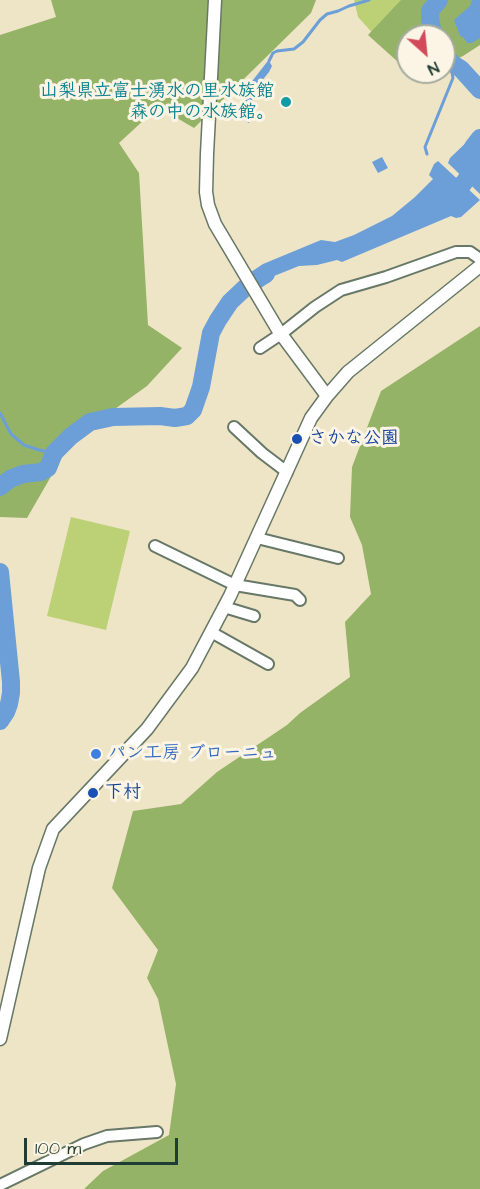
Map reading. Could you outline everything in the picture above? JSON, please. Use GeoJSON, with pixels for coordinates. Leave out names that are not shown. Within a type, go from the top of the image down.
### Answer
{"type":"FeatureCollection","features":[{"type":"Feature","properties":{"kind":"street"},"geometry":{"type":"LineString","coordinates":[[215,0],[207,154],[208,206],[215,224],[279,332],[327,396]]}},
{"type":"Feature","properties":{"kind":"street"},"geometry":{"type":"LineString","coordinates":[[260,348],[279,332],[341,290],[456,252],[470,252],[480,259]]}},
{"type":"Feature","properties":{"kind":"street"},"geometry":{"type":"LineString","coordinates":[[0,1039],[39,868],[53,829],[147,729],[192,668],[235,585],[311,418],[327,396],[348,372],[480,266]]}},
{"type":"Feature","properties":{"kind":"street"},"geometry":{"type":"LineString","coordinates":[[234,427],[287,472]]}},
{"type":"Feature","properties":{"kind":"street"},"geometry":{"type":"LineString","coordinates":[[257,538],[338,558]]}},
{"type":"Feature","properties":{"kind":"street"},"geometry":{"type":"LineString","coordinates":[[155,546],[235,585],[295,595],[300,600]]}},
{"type":"Feature","properties":{"kind":"street"},"geometry":{"type":"LineString","coordinates":[[224,607],[254,616]]}},
{"type":"Feature","properties":{"kind":"street"},"geometry":{"type":"LineString","coordinates":[[211,632],[268,664]]}},
{"type":"Feature","properties":{"kind":"street"},"geometry":{"type":"LineString","coordinates":[[0,1185],[84,1144],[107,1136],[157,1132]]}},
{"type":"Feature","properties":{"kind":"green space"},"geometry":{"type":"Polygon","coordinates":[[[51,0],[316,0],[311,13],[194,128],[158,107],[119,143],[139,173],[148,325],[182,348],[147,386],[91,426],[68,447],[27,518],[0,517],[0,35],[56,17],[51,0]]]}},
{"type":"Feature","properties":{"kind":"green space"},"geometry":{"type":"Polygon","coordinates":[[[354,0],[419,0],[377,38],[358,17],[354,0]]]}},
{"type":"Feature","properties":{"kind":"green space"},"geometry":{"type":"Polygon","coordinates":[[[401,0],[480,0],[480,45],[456,59],[456,24],[396,24],[396,60],[368,35],[401,0]]]}},
{"type":"Feature","properties":{"kind":"green space"},"geometry":{"type":"Polygon","coordinates":[[[480,326],[480,1189],[84,1189],[103,1171],[169,1135],[176,1084],[158,999],[147,978],[158,950],[112,888],[133,811],[181,804],[217,772],[287,725],[350,677],[345,622],[371,594],[362,545],[350,517],[352,467],[381,391],[480,326]]]}},
{"type":"Feature","properties":{"kind":"green space"},"geometry":{"type":"Polygon","coordinates":[[[71,517],[130,531],[106,630],[47,616],[71,517]]]}},
{"type":"Feature","properties":{"kind":"water"},"geometry":{"type":"Polygon","coordinates":[[[472,0],[480,0],[480,38],[467,43],[460,36],[454,20],[470,6],[472,0]]]}},
{"type":"Feature","properties":{"kind":"water"},"geometry":{"type":"Polygon","coordinates":[[[269,61],[272,66],[269,72],[253,92],[254,108],[248,123],[243,110],[246,89],[269,61]]]}},
{"type":"Feature","properties":{"kind":"water"},"geometry":{"type":"Polygon","coordinates":[[[473,136],[480,155],[480,194],[448,163],[450,158],[473,136]]]}},
{"type":"Feature","properties":{"kind":"water"},"geometry":{"type":"Polygon","coordinates":[[[382,157],[388,168],[378,173],[372,162],[382,157]]]}},
{"type":"Feature","properties":{"kind":"water"},"geometry":{"type":"Polygon","coordinates":[[[438,161],[480,200],[461,217],[451,216],[342,262],[337,260],[317,265],[299,266],[269,278],[261,288],[251,272],[263,264],[321,240],[335,242],[392,216],[433,179],[429,175],[438,161]]]}},
{"type":"Feature","properties":{"kind":"waterway"},"geometry":{"type":"LineString","coordinates":[[269,61],[273,53],[294,49],[303,42],[327,14],[369,0]]}},
{"type":"Feature","properties":{"kind":"waterway"},"geometry":{"type":"LineString","coordinates":[[431,24],[430,11],[439,0]]}},
{"type":"Feature","properties":{"kind":"waterway"},"geometry":{"type":"LineString","coordinates":[[456,66],[480,90]]}},
{"type":"Feature","properties":{"kind":"waterway"},"geometry":{"type":"LineString","coordinates":[[427,154],[425,147],[451,84]]}},
{"type":"Feature","properties":{"kind":"waterway"},"geometry":{"type":"LineString","coordinates":[[443,196],[463,184],[473,170],[475,157],[473,147],[480,138]]}},
{"type":"Feature","properties":{"kind":"waterway"},"geometry":{"type":"LineString","coordinates":[[0,487],[10,479],[23,474],[41,472],[48,468],[54,453],[90,422],[113,417],[175,418],[187,416],[193,410],[201,387],[211,333],[218,320],[230,302],[248,285],[266,274]]}},
{"type":"Feature","properties":{"kind":"waterway"},"geometry":{"type":"LineString","coordinates":[[0,413],[11,434],[24,445],[54,453]]}},
{"type":"Feature","properties":{"kind":"waterway"},"geometry":{"type":"LineString","coordinates":[[0,572],[11,682],[9,704],[0,721]]}},
{"type":"Feature","properties":{"kind":"place","name":"山梨県立富士湧水の里水族館 森の中の水族館。"},"geometry":{"type":"Point","coordinates":[286,102]}},
{"type":"Feature","properties":{"kind":"place","name":"さかな公園"},"geometry":{"type":"Point","coordinates":[297,439]}},
{"type":"Feature","properties":{"kind":"place","name":"パン工房 ブローニュ"},"geometry":{"type":"Point","coordinates":[96,754]}},
{"type":"Feature","properties":{"kind":"place","name":"下村"},"geometry":{"type":"Point","coordinates":[93,793]}}]}
